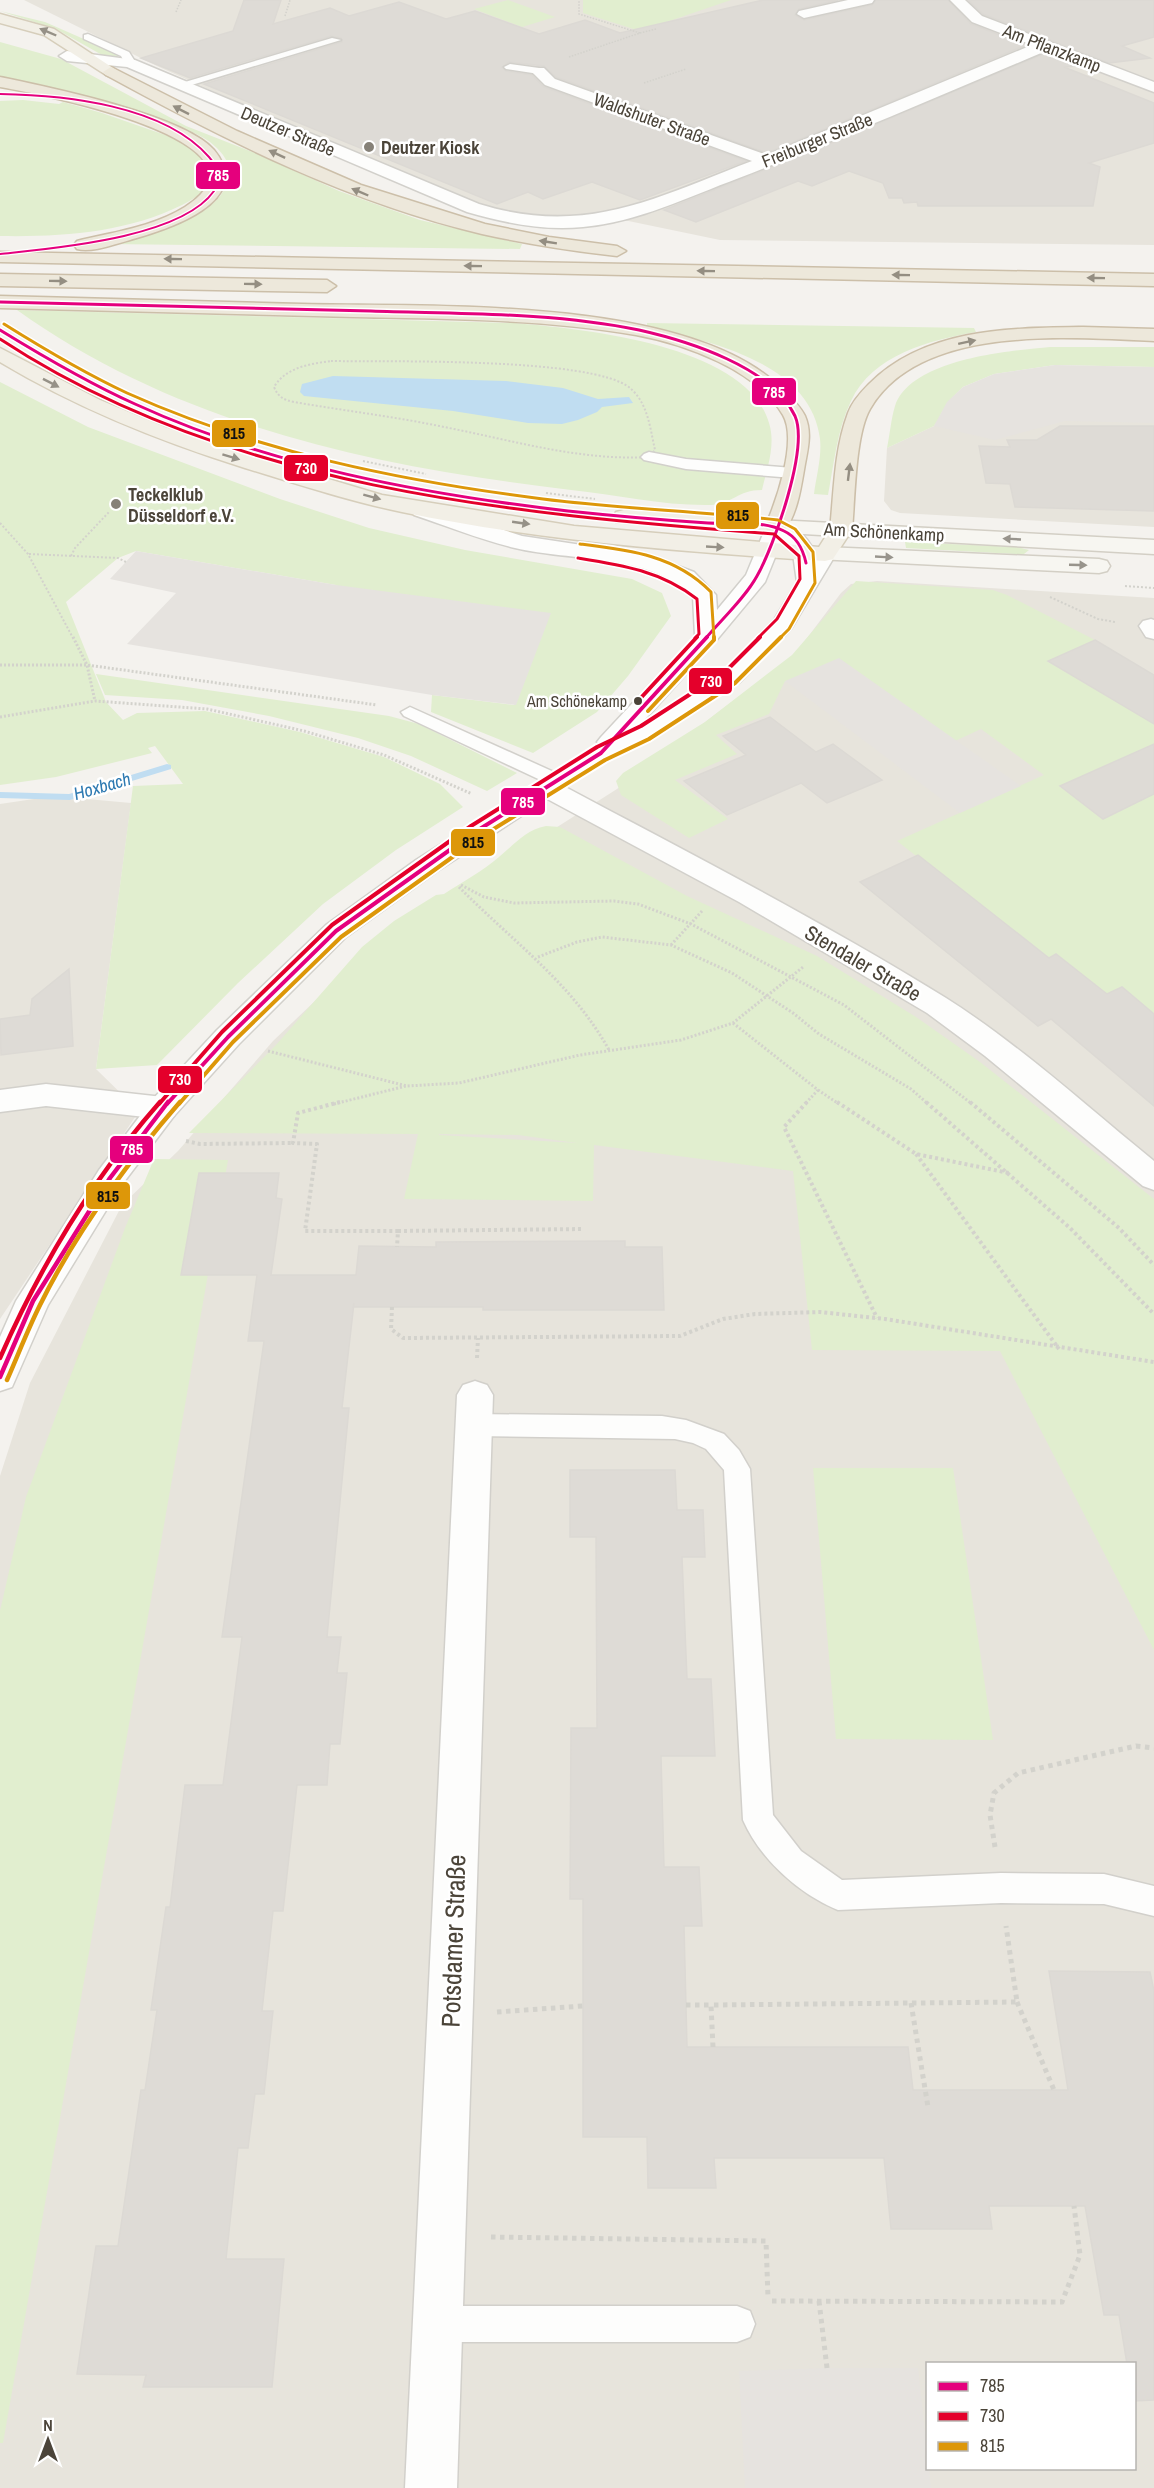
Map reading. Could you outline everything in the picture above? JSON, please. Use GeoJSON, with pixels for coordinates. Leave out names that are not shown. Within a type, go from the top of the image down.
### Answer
{"type":"FeatureCollection","features":[{"type":"Feature","properties":{"kind":"highway"},"geometry":{"type":"LineString","coordinates":[[111,72],[183,112],[373,197],[468,226],[517,237],[657,254],[1154,263]]}},
{"type":"Feature","properties":{"kind":"highway"},"geometry":{"type":"LineString","coordinates":[[0,82],[62,93],[167,128],[197,143],[213,159],[219,176],[215,191],[194,209],[132,234],[78,246],[0,255]]}},
{"type":"Feature","properties":{"kind":"highway"},"geometry":{"type":"LineString","coordinates":[[0,94],[35,95],[98,105]]}},
{"type":"Feature","properties":{"kind":"highway"},"geometry":{"type":"LineString","coordinates":[[532,268],[657,254]]}},
{"type":"Feature","properties":{"kind":"highway"},"geometry":{"type":"LineString","coordinates":[[0,255],[1154,280]]}},
{"type":"Feature","properties":{"kind":"highway"},"geometry":{"type":"LineString","coordinates":[[0,280],[344,286]]}},
{"type":"Feature","properties":{"kind":"highway"},"geometry":{"type":"LineString","coordinates":[[0,302],[515,315],[638,330],[682,342],[729,359],[751,371],[782,399],[795,417],[800,437],[788,499],[776,527]]}},
{"type":"Feature","properties":{"kind":"highway"},"geometry":{"type":"LineString","coordinates":[[841,530],[858,412],[880,380],[905,362],[944,347],[990,337],[1039,334],[1154,335]]}},
{"type":"Feature","properties":{"kind":"main road"},"geometry":{"type":"LineString","coordinates":[[0,18],[49,32],[111,72]]}},
{"type":"Feature","properties":{"kind":"main road"},"geometry":{"type":"LineString","coordinates":[[41,46],[111,72]]}},
{"type":"Feature","properties":{"kind":"main road","name":"Am Schönenkamp"},"geometry":{"type":"LineString","coordinates":[[0,330],[69,373],[146,408],[253,448],[339,472],[542,508],[624,517],[1154,547]]}},
{"type":"Feature","properties":{"kind":"main road","name":"Am Schönenkamp"},"geometry":{"type":"LineString","coordinates":[[0,354],[73,395],[139,424],[300,478],[422,510],[686,546],[815,554],[1154,568]]}},
{"type":"Feature","properties":{"kind":"main road"},"geometry":{"type":"LineString","coordinates":[[815,554],[841,530]]}},
{"type":"Feature","properties":{"kind":"street"},"geometry":{"type":"LineString","coordinates":[[804,14],[867,0]]}},
{"type":"Feature","properties":{"kind":"street","name":"Am Pflanzkamp"},"geometry":{"type":"LineString","coordinates":[[957,0],[977,19],[1154,87]]}},
{"type":"Feature","properties":{"kind":"street","name":"Freiburger Straße"},"geometry":{"type":"LineString","coordinates":[[586,222],[643,209],[767,161],[1044,46]]}},
{"type":"Feature","properties":{"kind":"street","name":"Deutzer Straße"},"geometry":{"type":"LineString","coordinates":[[67,56],[130,63],[473,208],[516,220],[542,223],[586,222]]}},
{"type":"Feature","properties":{"kind":"street","name":"Waldshuter Straße"},"geometry":{"type":"LineString","coordinates":[[539,71],[550,82],[767,161]]}},
{"type":"Feature","properties":{"kind":"street"},"geometry":{"type":"LineString","coordinates":[[1125,75],[1154,73]]}},
{"type":"Feature","properties":{"kind":"street"},"geometry":{"type":"LineString","coordinates":[[422,510],[518,542],[640,560],[670,569],[686,577],[704,595],[707,638]]}},
{"type":"Feature","properties":{"kind":"street"},"geometry":{"type":"LineString","coordinates":[[0,1377],[33,1301],[81,1221],[110,1178],[164,1108],[228,1037],[336,931],[475,832],[601,753],[645,733],[731,677],[783,624],[808,581],[815,554],[776,527],[757,577],[707,638],[601,753]]}},
{"type":"Feature","properties":{"kind":"street","name":"Stendaler Straße"},"geometry":{"type":"LineString","coordinates":[[552,784],[937,1006],[996,1049],[1154,1178]]}},
{"type":"Feature","properties":{"kind":"street"},"geometry":{"type":"LineString","coordinates":[[0,1101],[46,1095],[164,1108]]}},
{"type":"Feature","properties":{"kind":"street","name":"Potsdamer Straße"},"geometry":{"type":"LineString","coordinates":[[431,2488],[475,1410]]}},
{"type":"Feature","properties":{"kind":"lane","name":"Deutzer Straße"},"geometry":{"type":"LineString","coordinates":[[88,37],[125,54],[130,63]]}},
{"type":"Feature","properties":{"kind":"lane"},"geometry":{"type":"LineString","coordinates":[[181,86],[336,39]]}},
{"type":"Feature","properties":{"kind":"lane"},"geometry":{"type":"LineString","coordinates":[[510,67],[539,71]]}},
{"type":"Feature","properties":{"kind":"lane"},"geometry":{"type":"LineString","coordinates":[[649,457],[686,464],[793,473]]}},
{"type":"Feature","properties":{"kind":"lane"},"geometry":{"type":"LineString","coordinates":[[410,712],[552,784]]}},
{"type":"Feature","properties":{"kind":"lane"},"geometry":{"type":"LineString","coordinates":[[475,1410],[684,1430],[710,1438],[726,1449],[737,1469],[758,1820],[790,1862],[838,1895],[1001,1888],[1104,1889],[1154,1901]]}},
{"type":"Feature","properties":{"kind":"lane"},"geometry":{"type":"LineString","coordinates":[[438,2324],[737,2324]]}},
{"type":"Feature","properties":{"kind":"path"},"geometry":{"type":"LineString","coordinates":[[176,12],[181,0]]}},
{"type":"Feature","properties":{"kind":"path"},"geometry":{"type":"LineString","coordinates":[[285,16],[290,0]]}},
{"type":"Feature","properties":{"kind":"path"},"geometry":{"type":"LineString","coordinates":[[579,0],[579,14],[640,33]]}},
{"type":"Feature","properties":{"kind":"path"},"geometry":{"type":"LineString","coordinates":[[539,71],[557,61],[656,29]]}},
{"type":"Feature","properties":{"kind":"path"},"geometry":{"type":"LineString","coordinates":[[331,361],[521,365],[575,371],[613,380],[628,386],[638,396],[647,413],[655,450],[649,457],[611,458],[407,418],[299,404],[284,400],[276,394],[274,387],[276,380],[293,370],[331,361]]}},
{"type":"Feature","properties":{"kind":"path"},"geometry":{"type":"LineString","coordinates":[[359,460],[427,474]]}},
{"type":"Feature","properties":{"kind":"path"},"geometry":{"type":"LineString","coordinates":[[540,493],[602,500]]}},
{"type":"Feature","properties":{"kind":"path"},"geometry":{"type":"LineString","coordinates":[[71,556],[75,548],[109,512]]}},
{"type":"Feature","properties":{"kind":"path"},"geometry":{"type":"LineString","coordinates":[[0,523],[28,554],[87,665],[95,701]]}},
{"type":"Feature","properties":{"kind":"path"},"geometry":{"type":"LineString","coordinates":[[28,554],[118,558],[126,562]]}},
{"type":"Feature","properties":{"kind":"path"},"geometry":{"type":"LineString","coordinates":[[1047,596],[1098,619],[1152,629]]}},
{"type":"Feature","properties":{"kind":"path"},"geometry":{"type":"LineString","coordinates":[[0,665],[87,665],[369,703],[410,712]]}},
{"type":"Feature","properties":{"kind":"path"},"geometry":{"type":"LineString","coordinates":[[0,717],[95,701],[207,710],[304,731],[384,755],[478,798]]}},
{"type":"Feature","properties":{"kind":"path"},"geometry":{"type":"LineString","coordinates":[[609,1050],[596,1022],[538,957],[512,938],[455,882],[484,897],[514,903],[614,901],[638,904],[691,924],[789,978],[844,1005],[994,1121],[1119,1228],[1154,1265]]}},
{"type":"Feature","properties":{"kind":"path"},"geometry":{"type":"LineString","coordinates":[[671,945],[705,908]]}},
{"type":"Feature","properties":{"kind":"path"},"geometry":{"type":"LineString","coordinates":[[538,957],[577,942],[602,937],[671,945],[732,973],[819,1034],[911,1089],[1010,1173],[1070,1228],[1154,1314]]}},
{"type":"Feature","properties":{"kind":"path"},"geometry":{"type":"LineString","coordinates":[[293,1143],[298,1113],[407,1086],[459,1083],[609,1050],[681,1040],[733,1023],[794,974]]}},
{"type":"Feature","properties":{"kind":"path"},"geometry":{"type":"LineString","coordinates":[[733,1023],[818,1090],[916,1154],[1059,1350]]}},
{"type":"Feature","properties":{"kind":"path"},"geometry":{"type":"LineString","coordinates":[[268,1051],[407,1086]]}},
{"type":"Feature","properties":{"kind":"path"},"geometry":{"type":"LineString","coordinates":[[818,1090],[784,1127],[878,1318]]}},
{"type":"Feature","properties":{"kind":"path"},"geometry":{"type":"LineString","coordinates":[[200,1144],[317,1144],[305,1231],[584,1229]]}},
{"type":"Feature","properties":{"kind":"path"},"geometry":{"type":"LineString","coordinates":[[916,1154],[1010,1173]]}},
{"type":"Feature","properties":{"kind":"path"},"geometry":{"type":"LineString","coordinates":[[397,1246],[398,1231]]}},
{"type":"Feature","properties":{"kind":"path"},"geometry":{"type":"LineString","coordinates":[[392,1307],[391,1329],[404,1338],[680,1336],[721,1320],[753,1315],[806,1313],[878,1318],[1059,1350],[1154,1362]]}},
{"type":"Feature","properties":{"kind":"path"},"geometry":{"type":"LineString","coordinates":[[1017,2002],[1054,2090]]}},
{"type":"Feature","properties":{"kind":"path"},"geometry":{"type":"LineString","coordinates":[[911,2003],[928,2107]]}},
{"type":"Feature","properties":{"kind":"path"},"geometry":{"type":"LineString","coordinates":[[686,2005],[711,2005]]}},
{"type":"Feature","properties":{"kind":"path"},"geometry":{"type":"LineString","coordinates":[[450,2015],[583,2006]]}},
{"type":"Feature","properties":{"kind":"path"},"geometry":{"type":"LineString","coordinates":[[441,2236],[766,2241],[768,2301],[1062,2302],[1080,2255],[1074,2206]]}},
{"type":"Feature","properties":{"kind":"path"},"geometry":{"type":"LineString","coordinates":[[819,2301],[827,2368]]}},
{"type":"Feature","properties":{"kind":"shaded area"},"geometry":{"type":"Polygon","coordinates":[[[24,0],[1154,0],[1154,245],[720,240],[614,218],[555,221],[478,209],[159,67],[24,0]]]}},
{"type":"Feature","properties":{"kind":"shaded area"},"geometry":{"type":"Polygon","coordinates":[[[1055,365],[1154,367],[1154,423],[1065,421],[995,440],[934,426],[947,402],[963,387],[994,374],[1055,365]]]}},
{"type":"Feature","properties":{"kind":"shaded area"},"geometry":{"type":"Polygon","coordinates":[[[1154,367],[1154,527],[900,513],[891,510],[884,501],[887,448],[934,426],[937,417],[1154,367]]]}},
{"type":"Feature","properties":{"kind":"shaded area"},"geometry":{"type":"Polygon","coordinates":[[[136,551],[336,585],[551,613],[516,705],[432,695],[127,644],[176,593],[110,579],[136,551]]]}},
{"type":"Feature","properties":{"kind":"shaded area"},"geometry":{"type":"Polygon","coordinates":[[[877,581],[1154,598],[1154,2488],[0,2488],[0,1476],[30,1383],[122,1205],[178,1151],[273,1041],[378,941],[617,789],[795,654],[841,593],[851,584],[877,581]]]}},
{"type":"Feature","properties":{"kind":"shaded area"},"geometry":{"type":"Polygon","coordinates":[[[839,658],[1021,786],[960,813],[785,681],[839,658]]]}},
{"type":"Feature","properties":{"kind":"shaded area"},"geometry":{"type":"Polygon","coordinates":[[[54,796],[131,803],[96,1069],[139,1111],[0,1319],[0,804],[54,796]]]}},
{"type":"Feature","properties":{"kind":"shaded area"},"geometry":{"type":"Polygon","coordinates":[[[918,2368],[926,2442],[926,2470],[929,2470],[931,2488],[745,2488],[739,2371],[918,2368]]]}},
{"type":"Feature","properties":{"kind":"green space"},"geometry":{"type":"Polygon","coordinates":[[[508,0],[555,17],[522,27],[474,9],[508,0]]]}},
{"type":"Feature","properties":{"kind":"green space"},"geometry":{"type":"Polygon","coordinates":[[[583,0],[731,0],[640,31],[583,13],[583,0]]]}},
{"type":"Feature","properties":{"kind":"green space"},"geometry":{"type":"Polygon","coordinates":[[[0,11],[45,22],[118,54],[118,57],[102,55],[56,29],[0,11]]]}},
{"type":"Feature","properties":{"kind":"green space"},"geometry":{"type":"Polygon","coordinates":[[[0,42],[61,59],[186,126],[255,153],[339,191],[420,220],[522,244],[520,249],[107,244],[160,230],[197,215],[212,204],[223,191],[229,176],[227,161],[210,142],[177,125],[97,100],[0,77],[0,42]]]}},
{"type":"Feature","properties":{"kind":"green space"},"geometry":{"type":"Polygon","coordinates":[[[23,100],[59,104],[63,102],[171,137],[189,146],[207,162],[206,185],[198,196],[190,201],[138,222],[70,234],[0,236],[0,101],[23,100]]]}},
{"type":"Feature","properties":{"kind":"green space"},"geometry":{"type":"Polygon","coordinates":[[[17,310],[514,323],[619,336],[696,358],[729,375],[754,396],[769,423],[772,440],[770,456],[762,490],[747,492],[725,502],[711,505],[659,502],[425,468],[353,454],[282,435],[212,412],[145,384],[79,350],[17,310]]]}},
{"type":"Feature","properties":{"kind":"green space"},"geometry":{"type":"Polygon","coordinates":[[[647,323],[974,328],[976,332],[922,345],[904,352],[873,372],[861,385],[851,401],[842,424],[828,495],[814,494],[820,460],[820,439],[812,413],[798,391],[777,373],[753,359],[726,348],[647,327],[647,323]]]}},
{"type":"Feature","properties":{"kind":"green space"},"geometry":{"type":"Polygon","coordinates":[[[1050,347],[1154,347],[1154,367],[1055,365],[994,374],[963,387],[948,402],[934,426],[887,448],[895,406],[905,390],[920,378],[963,360],[1010,351],[1050,347]]]}},
{"type":"Feature","properties":{"kind":"green space"},"geometry":{"type":"Polygon","coordinates":[[[0,382],[88,427],[280,499],[369,528],[465,550],[632,579],[662,593],[671,616],[628,676],[597,712],[533,753],[431,712],[432,695],[515,705],[336,585],[136,551],[118,558],[66,602],[106,702],[123,720],[137,713],[205,711],[300,732],[384,757],[440,784],[463,807],[396,850],[323,904],[238,983],[157,1065],[96,1069],[133,786],[183,784],[155,746],[148,748],[152,753],[56,777],[0,785],[0,382]]]}},
{"type":"Feature","properties":{"kind":"green space"},"geometry":{"type":"Polygon","coordinates":[[[905,542],[1017,547],[1029,550],[1024,554],[1015,554],[906,548],[905,542]]]}},
{"type":"Feature","properties":{"kind":"green space"},"geometry":{"type":"Polygon","coordinates":[[[856,581],[993,590],[1007,595],[1095,640],[1048,662],[1154,718],[1154,1042],[897,841],[1044,775],[981,729],[955,741],[785,681],[769,714],[716,735],[737,754],[675,780],[728,819],[689,838],[621,795],[616,781],[623,773],[705,722],[792,655],[856,581]]]}},
{"type":"Feature","properties":{"kind":"green space"},"geometry":{"type":"Polygon","coordinates":[[[96,674],[389,716],[419,724],[517,773],[487,791],[411,756],[358,738],[269,716],[182,700],[105,695],[96,674]]]}},
{"type":"Feature","properties":{"kind":"green space"},"geometry":{"type":"Polygon","coordinates":[[[560,827],[687,896],[817,956],[916,1017],[980,1062],[1154,1199],[1154,1650],[1000,1351],[812,1350],[793,1171],[594,1145],[593,1201],[404,1199],[418,1134],[189,1133],[276,1045],[362,947],[394,921],[436,895],[444,894],[493,862],[521,838],[539,828],[560,827]],[[439,1134],[577,1143],[518,1135],[439,1134]]]}},
{"type":"Feature","properties":{"kind":"green space"},"geometry":{"type":"Polygon","coordinates":[[[154,1159],[228,1160],[3,2443],[0,2443],[0,1611],[26,1497],[125,1228],[154,1159]]]}},
{"type":"Feature","properties":{"kind":"green space"},"geometry":{"type":"Polygon","coordinates":[[[813,1468],[953,1468],[993,1740],[836,1739],[813,1468]]]}},
{"type":"Feature","properties":{"kind":"water"},"geometry":{"type":"Polygon","coordinates":[[[333,376],[506,381],[563,388],[598,399],[629,397],[633,403],[602,407],[597,412],[562,424],[528,423],[453,411],[304,396],[300,392],[302,384],[333,376]]]}},
{"type":"Feature","properties":{"kind":"building"},"geometry":{"type":"Polygon","coordinates":[[[244,0],[281,0],[273,24],[330,8],[349,16],[399,2],[446,19],[475,11],[539,34],[585,20],[620,33],[763,0],[838,0],[799,9],[795,15],[804,20],[872,5],[876,0],[948,0],[971,24],[1026,45],[767,153],[556,77],[544,66],[509,62],[502,67],[506,71],[532,75],[544,87],[746,161],[640,200],[592,182],[543,199],[528,192],[497,204],[204,84],[342,42],[341,38],[331,36],[190,78],[141,58],[233,31],[244,0]]]}},
{"type":"Feature","properties":{"kind":"building"},"geometry":{"type":"Polygon","coordinates":[[[968,0],[1154,0],[1154,37],[1122,46],[1150,58],[1109,63],[983,14],[968,0]]]}},
{"type":"Feature","properties":{"kind":"building"},"geometry":{"type":"Polygon","coordinates":[[[1046,53],[1079,66],[1064,67],[1154,103],[1154,143],[1089,163],[1100,167],[1093,206],[918,206],[917,202],[904,203],[902,198],[889,198],[883,183],[849,171],[812,186],[798,181],[696,222],[664,210],[817,149],[1046,53]]]}},
{"type":"Feature","properties":{"kind":"building"},"geometry":{"type":"Polygon","coordinates":[[[1060,426],[1154,426],[1154,511],[1015,507],[1010,484],[986,483],[979,446],[1010,447],[1007,440],[1037,440],[1060,426]]]}},
{"type":"Feature","properties":{"kind":"building"},"geometry":{"type":"Polygon","coordinates":[[[1095,640],[1154,675],[1154,724],[1048,661],[1095,640]]]}},
{"type":"Feature","properties":{"kind":"building"},"geometry":{"type":"Polygon","coordinates":[[[770,717],[816,752],[833,744],[882,780],[827,803],[801,783],[727,815],[684,781],[746,755],[723,736],[770,717]]]}},
{"type":"Feature","properties":{"kind":"building"},"geometry":{"type":"Polygon","coordinates":[[[1154,744],[1154,794],[1103,819],[1060,786],[1154,744]]]}},
{"type":"Feature","properties":{"kind":"building"},"geometry":{"type":"Polygon","coordinates":[[[918,855],[1049,958],[1056,954],[1107,994],[1122,987],[1154,1014],[1154,1106],[1051,1019],[1038,1026],[860,882],[918,855]]]}},
{"type":"Feature","properties":{"kind":"building"},"geometry":{"type":"Polygon","coordinates":[[[69,969],[73,1046],[1,1055],[0,1019],[30,1015],[32,999],[69,969]]]}},
{"type":"Feature","properties":{"kind":"building"},"geometry":{"type":"Polygon","coordinates":[[[199,1173],[279,1173],[276,1198],[282,1199],[271,1275],[356,1275],[359,1246],[436,1247],[436,1242],[625,1241],[625,1247],[662,1247],[664,1310],[354,1307],[342,1408],[349,1408],[327,1637],[341,1637],[337,1673],[347,1673],[340,1744],[330,1744],[327,1785],[297,1785],[283,1911],[273,1911],[262,2011],[273,2011],[264,2094],[255,2094],[248,2148],[238,2148],[226,2259],[284,2259],[272,2387],[143,2387],[146,2375],[77,2374],[96,2246],[118,2246],[141,2090],[145,2090],[157,2010],[151,2010],[166,1907],[170,1907],[185,1785],[223,1785],[242,1637],[222,1637],[264,1341],[248,1341],[257,1275],[181,1275],[199,1173]]]}},
{"type":"Feature","properties":{"kind":"building"},"geometry":{"type":"Polygon","coordinates":[[[570,1470],[675,1470],[677,1510],[703,1510],[705,1557],[682,1557],[687,1679],[711,1679],[715,1756],[661,1756],[664,1867],[699,1867],[702,1926],[684,1926],[687,2047],[908,2047],[913,2090],[1068,2090],[1049,1971],[1150,1972],[1154,1991],[1154,2400],[1136,2401],[1136,2362],[1127,2362],[1119,2315],[1104,2315],[1085,2206],[989,2206],[992,2229],[891,2229],[884,2158],[714,2158],[716,2188],[648,2188],[647,2137],[583,2137],[583,1899],[570,1899],[571,1728],[597,1728],[596,1537],[570,1537],[570,1470]]]}},
{"type":"Feature","properties":{"kind":"waterway","name":"Hoxbach"},"geometry":{"type":"LineString","coordinates":[[0,795],[70,797],[167,767]]}},
{"type":"Feature","properties":{"kind":"transit line","name":"785"},"geometry":{"type":"LineString","coordinates":[[0,94],[51,96],[79,100],[135,114],[184,136],[207,155],[218,174],[215,190],[200,206],[177,219],[148,229],[83,244],[0,254]]}},
{"type":"Feature","properties":{"kind":"transit line","name":"785"},"geometry":{"type":"LineString","coordinates":[[0,302],[515,315],[638,330],[683,342],[729,359],[751,371],[782,399],[795,417],[799,437],[788,499],[757,577],[707,637],[601,753],[475,832],[336,931],[228,1037],[163,1108],[110,1178],[33,1301],[0,1377]]}},
{"type":"Feature","properties":{"kind":"transit line","name":"815"},"geometry":{"type":"LineString","coordinates":[[4,324],[63,361],[127,393],[193,420],[263,443],[333,462],[404,477],[543,499],[778,520],[795,529],[813,552],[815,583],[789,629],[735,683],[649,739],[605,760],[479,838],[341,937],[233,1042],[151,1136],[87,1225],[40,1304],[7,1380]]}},
{"type":"Feature","properties":{"kind":"transit line","name":"785"},"geometry":{"type":"LineString","coordinates":[[0,330],[65,370],[136,405],[211,434],[289,458],[368,478],[526,506],[648,519],[770,526],[789,534],[799,544],[806,563]]}},
{"type":"Feature","properties":{"kind":"transit line","name":"730"},"geometry":{"type":"LineString","coordinates":[[0,339],[69,380],[141,414],[262,456],[334,476],[479,504],[626,522],[774,534],[785,541],[799,556],[800,579],[777,619],[726,671],[641,726],[597,747],[471,826],[332,925],[222,1032],[139,1126],[75,1217],[27,1297],[0,1358]]}},
{"type":"Feature","properties":{"kind":"transit line","name":"815"},"geometry":{"type":"LineString","coordinates":[[580,544],[633,552],[668,561],[698,579],[711,592],[714,640],[648,711]]}},
{"type":"Feature","properties":{"kind":"transit line","name":"730"},"geometry":{"type":"LineString","coordinates":[[578,558],[626,566],[656,574],[670,580],[697,599],[699,634],[638,701]]}},
{"type":"Feature","properties":{"kind":"place","name":"Deutzer Kiosk"},"geometry":{"type":"Point","coordinates":[369,147]}},
{"type":"Feature","properties":{"kind":"place","name":"Teckelklub Düsseldorf e.V."},"geometry":{"type":"Point","coordinates":[116,504]}},
{"type":"Feature","properties":{"kind":"place","name":"Am Schönekamp"},"geometry":{"type":"Point","coordinates":[638,701]}}]}
